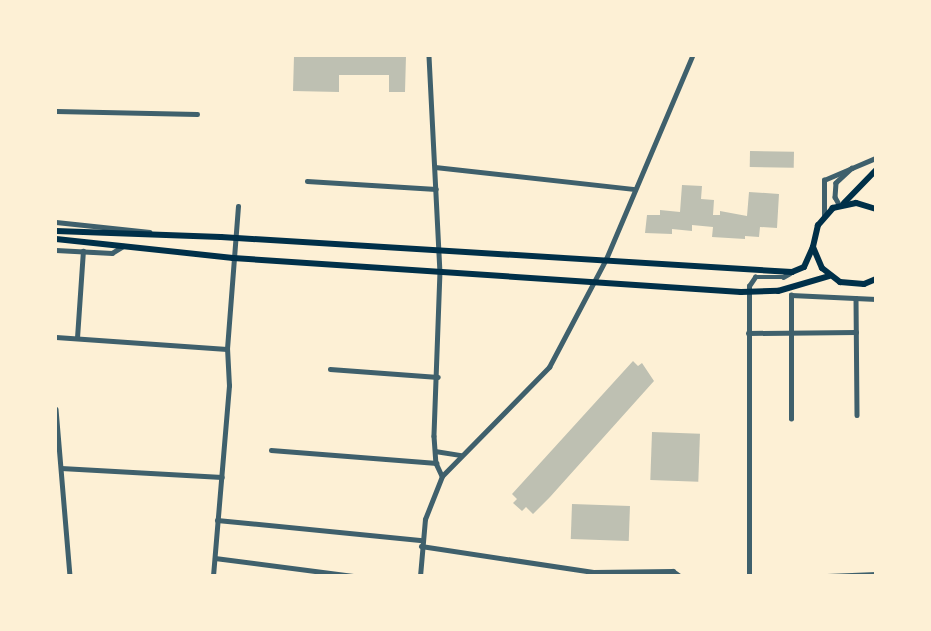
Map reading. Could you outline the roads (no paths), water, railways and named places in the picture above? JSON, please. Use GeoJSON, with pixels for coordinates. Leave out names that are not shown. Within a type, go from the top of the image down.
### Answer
{"type":"FeatureCollection","features":[{"type":"Feature","properties":{"kind":"main road"},"geometry":{"type":"LineString","coordinates":[[56,231],[438,249],[792,272],[804,267],[813,248],[818,225],[824,216],[842,205],[876,170]]}},
{"type":"Feature","properties":{"kind":"main road"},"geometry":{"type":"LineString","coordinates":[[842,205],[856,202],[876,209]]}},
{"type":"Feature","properties":{"kind":"main road"},"geometry":{"type":"LineString","coordinates":[[56,239],[232,258],[595,280],[748,292],[778,291],[829,276]]}},
{"type":"Feature","properties":{"kind":"main road"},"geometry":{"type":"LineString","coordinates":[[813,248],[816,258],[829,276],[852,285],[875,279]]}},
{"type":"Feature","properties":{"kind":"street"},"geometry":{"type":"LineString","coordinates":[[429,56],[440,271],[435,451],[436,463],[442,476]]}},
{"type":"Feature","properties":{"kind":"street"},"geometry":{"type":"LineString","coordinates":[[420,576],[422,543],[429,504],[442,476],[549,367],[606,259],[692,56]]}},
{"type":"Feature","properties":{"kind":"street"},"geometry":{"type":"LineString","coordinates":[[56,111],[197,114]]}},
{"type":"Feature","properties":{"kind":"street"},"geometry":{"type":"LineString","coordinates":[[824,216],[824,180],[876,158]]}},
{"type":"Feature","properties":{"kind":"street"},"geometry":{"type":"LineString","coordinates":[[435,167],[635,189]]}},
{"type":"Feature","properties":{"kind":"street"},"geometry":{"type":"LineString","coordinates":[[842,205],[835,197],[836,183],[852,168]]}},
{"type":"Feature","properties":{"kind":"street"},"geometry":{"type":"LineString","coordinates":[[307,181],[436,189]]}},
{"type":"Feature","properties":{"kind":"street"},"geometry":{"type":"LineString","coordinates":[[213,576],[229,386],[227,349],[232,258],[238,206]]}},
{"type":"Feature","properties":{"kind":"street"},"geometry":{"type":"LineString","coordinates":[[56,222],[132,228],[164,236]]}},
{"type":"Feature","properties":{"kind":"street"},"geometry":{"type":"LineString","coordinates":[[56,250],[112,254],[125,245]]}},
{"type":"Feature","properties":{"kind":"street"},"geometry":{"type":"LineString","coordinates":[[77,338],[83,251]]}},
{"type":"Feature","properties":{"kind":"street"},"geometry":{"type":"LineString","coordinates":[[749,576],[748,292],[755,277],[783,277],[792,272]]}},
{"type":"Feature","properties":{"kind":"street"},"geometry":{"type":"LineString","coordinates":[[791,419],[791,295],[876,299]]}},
{"type":"Feature","properties":{"kind":"street"},"geometry":{"type":"LineString","coordinates":[[856,298],[856,415]]}},
{"type":"Feature","properties":{"kind":"street"},"geometry":{"type":"LineString","coordinates":[[748,333],[856,332]]}},
{"type":"Feature","properties":{"kind":"street"},"geometry":{"type":"LineString","coordinates":[[56,337],[227,349]]}},
{"type":"Feature","properties":{"kind":"street"},"geometry":{"type":"LineString","coordinates":[[330,369],[438,377]]}},
{"type":"Feature","properties":{"kind":"street"},"geometry":{"type":"LineString","coordinates":[[56,409],[70,576]]}},
{"type":"Feature","properties":{"kind":"street"},"geometry":{"type":"LineString","coordinates":[[271,450],[436,463]]}},
{"type":"Feature","properties":{"kind":"street"},"geometry":{"type":"LineString","coordinates":[[435,451],[461,455]]}},
{"type":"Feature","properties":{"kind":"street"},"geometry":{"type":"LineString","coordinates":[[61,468],[222,477]]}},
{"type":"Feature","properties":{"kind":"street"},"geometry":{"type":"LineString","coordinates":[[217,520],[422,543],[593,572],[673,571],[680,576]]}},
{"type":"Feature","properties":{"kind":"street"},"geometry":{"type":"LineString","coordinates":[[215,558],[353,576]]}},
{"type":"Feature","properties":{"kind":"street"},"geometry":{"type":"LineString","coordinates":[[827,576],[876,574]]}}]}
